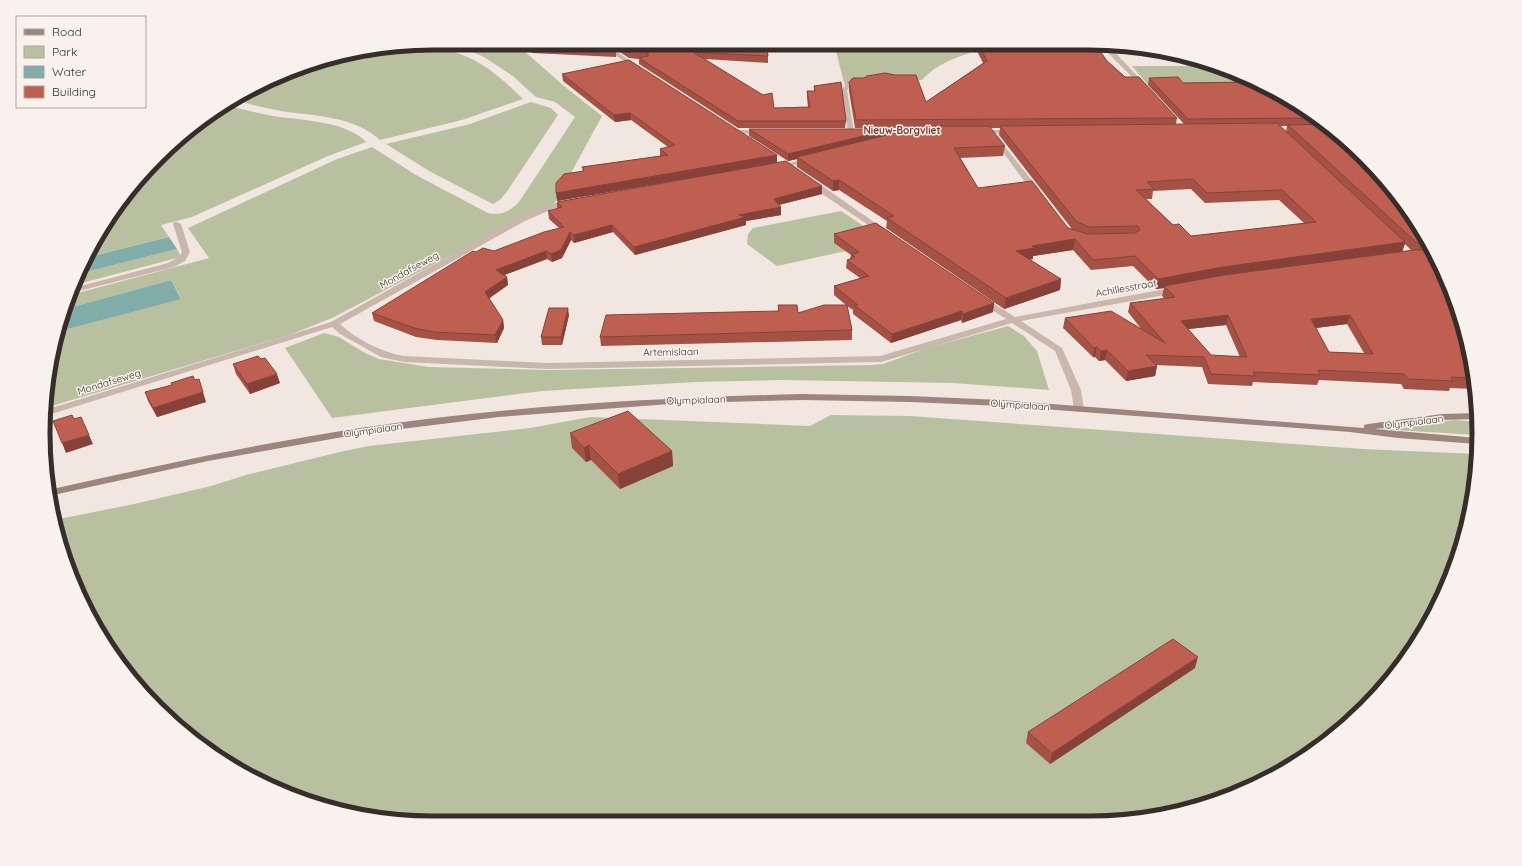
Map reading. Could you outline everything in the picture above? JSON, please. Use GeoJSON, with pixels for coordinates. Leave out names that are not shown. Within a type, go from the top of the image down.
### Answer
{"type":"FeatureCollection","features":[{"type":"Feature","properties":{"kind":"main road","name":"Olympialaan"},"geometry":{"type":"LineString","coordinates":[[54,492],[208,458],[352,433],[472,417],[577,407],[683,400],[809,397],[917,399],[1079,409],[1350,429],[1398,435],[1472,441]]}},
{"type":"Feature","properties":{"kind":"main road","name":"Olympialaan"},"geometry":{"type":"LineString","coordinates":[[1350,429],[1442,418],[1471,416]]}},
{"type":"Feature","properties":{"kind":"street"},"geometry":{"type":"LineString","coordinates":[[612,50],[647,73]]}},
{"type":"Feature","properties":{"kind":"street"},"geometry":{"type":"LineString","coordinates":[[1109,51],[1148,90]]}},
{"type":"Feature","properties":{"kind":"street"},"geometry":{"type":"LineString","coordinates":[[846,74],[848,86],[844,90],[851,132]]}},
{"type":"Feature","properties":{"kind":"street"},"geometry":{"type":"LineString","coordinates":[[749,140],[734,130],[767,132]]}},
{"type":"Feature","properties":{"kind":"street"},"geometry":{"type":"LineString","coordinates":[[844,132],[859,132]]}},
{"type":"Feature","properties":{"kind":"street"},"geometry":{"type":"LineString","coordinates":[[875,132],[917,132],[888,141]]}},
{"type":"Feature","properties":{"kind":"street"},"geometry":{"type":"LineString","coordinates":[[977,132],[1022,132]]}},
{"type":"Feature","properties":{"kind":"street"},"geometry":{"type":"LineString","coordinates":[[991,132],[1042,199]]}},
{"type":"Feature","properties":{"kind":"street"},"geometry":{"type":"LineString","coordinates":[[774,157],[790,168]]}},
{"type":"Feature","properties":{"kind":"street"},"geometry":{"type":"LineString","coordinates":[[771,168],[790,168],[816,158]]}},
{"type":"Feature","properties":{"kind":"street"},"geometry":{"type":"LineString","coordinates":[[806,179],[890,236]]}},
{"type":"Feature","properties":{"kind":"street","name":"Mondafseweg"},"geometry":{"type":"LineString","coordinates":[[51,411],[334,324],[522,219],[554,206],[577,202]]}},
{"type":"Feature","properties":{"kind":"street"},"geometry":{"type":"LineString","coordinates":[[77,291],[171,265],[182,260],[186,252],[177,224]]}},
{"type":"Feature","properties":{"kind":"street","name":"Achillesstraat"},"geometry":{"type":"LineString","coordinates":[[1012,320],[1184,288]]}},
{"type":"Feature","properties":{"kind":"street"},"geometry":{"type":"LineString","coordinates":[[974,294],[1059,350],[1076,390],[1079,409]]}},
{"type":"Feature","properties":{"kind":"street","name":"Artemislaan"},"geometry":{"type":"LineString","coordinates":[[334,324],[343,332],[384,355],[404,359],[547,366],[881,359],[1012,320]]}},
{"type":"Feature","properties":{"kind":"green space"},"geometry":{"type":"Polygon","coordinates":[[[433,50],[444,50],[460,54],[480,63],[507,83],[523,99],[462,120],[380,140],[370,132],[358,126],[333,118],[263,107],[240,102],[286,79],[334,63],[383,53],[433,50]]]}},
{"type":"Feature","properties":{"kind":"green space"},"geometry":{"type":"Polygon","coordinates":[[[466,50],[523,50],[564,86],[602,116],[553,206],[468,246],[332,318],[289,335],[51,406],[57,358],[64,330],[181,298],[171,280],[71,307],[76,293],[209,258],[188,228],[337,159],[372,147],[416,175],[488,213],[497,214],[512,208],[519,202],[575,117],[555,102],[536,97],[514,77],[484,57],[466,50]]]}},
{"type":"Feature","properties":{"kind":"green space"},"geometry":{"type":"Polygon","coordinates":[[[836,50],[969,50],[970,53],[944,63],[922,80],[844,83],[836,50]]]}},
{"type":"Feature","properties":{"kind":"green space"},"geometry":{"type":"Polygon","coordinates":[[[1132,66],[1198,66],[1236,79],[1258,89],[1153,91],[1132,66]]]}},
{"type":"Feature","properties":{"kind":"green space"},"geometry":{"type":"Polygon","coordinates":[[[531,102],[551,108],[558,115],[508,190],[501,199],[493,204],[429,171],[386,144],[470,124],[531,102]]]}},
{"type":"Feature","properties":{"kind":"green space"},"geometry":{"type":"Polygon","coordinates":[[[232,107],[273,116],[309,120],[335,126],[358,135],[366,142],[328,156],[192,217],[161,225],[169,237],[93,256],[115,220],[145,180],[180,145],[232,107]]]}},
{"type":"Feature","properties":{"kind":"green space"},"geometry":{"type":"Polygon","coordinates":[[[841,211],[871,231],[846,251],[777,266],[747,244],[748,234],[753,228],[841,211]]]}},
{"type":"Feature","properties":{"kind":"green space"},"geometry":{"type":"Polygon","coordinates":[[[177,249],[181,257],[80,283],[85,272],[177,249]]]}},
{"type":"Feature","properties":{"kind":"green space"},"geometry":{"type":"Polygon","coordinates":[[[1008,326],[1024,336],[1037,351],[1049,390],[953,383],[782,380],[695,382],[542,391],[332,418],[285,348],[324,333],[339,337],[365,353],[379,359],[429,367],[548,370],[870,365],[883,364],[927,348],[1008,326]]]}},
{"type":"Feature","properties":{"kind":"green space"},"geometry":{"type":"Polygon","coordinates":[[[831,415],[910,416],[1363,449],[1471,454],[1471,458],[1465,508],[1452,556],[1443,580],[1421,624],[1407,646],[1377,686],[1360,704],[1342,721],[1302,751],[1258,777],[1236,787],[1212,796],[1164,809],[1114,815],[433,816],[383,813],[334,803],[286,787],[241,765],[200,737],[162,704],[129,666],[101,624],[79,580],[70,556],[60,519],[134,504],[211,486],[246,475],[369,446],[530,428],[590,417],[810,426],[831,415]]]}},
{"type":"Feature","properties":{"kind":"green space"},"geometry":{"type":"Polygon","coordinates":[[[1455,420],[1472,421],[1472,435],[1379,429],[1455,420]]]}},
{"type":"Feature","properties":{"kind":"water"},"geometry":{"type":"Polygon","coordinates":[[[169,237],[177,249],[85,272],[93,256],[169,237]]]}},
{"type":"Feature","properties":{"kind":"water"},"geometry":{"type":"Polygon","coordinates":[[[171,280],[181,299],[64,330],[71,307],[171,280]]]}},
{"type":"Feature","properties":{"kind":"building"},"geometry":{"type":"Polygon","coordinates":[[[627,50],[767,50],[768,56],[693,52],[763,95],[772,93],[774,108],[810,107],[807,91],[815,91],[814,86],[841,82],[846,121],[738,121],[639,58],[648,56],[648,52],[627,50]]]}},
{"type":"Feature","properties":{"kind":"building"},"geometry":{"type":"Polygon","coordinates":[[[981,50],[1100,50],[1107,61],[1125,77],[1139,77],[1177,118],[856,120],[849,82],[853,78],[864,78],[867,76],[885,73],[895,75],[916,75],[926,102],[987,61],[981,50]]]}},
{"type":"Feature","properties":{"kind":"building"},"geometry":{"type":"Polygon","coordinates":[[[629,60],[777,155],[556,193],[556,183],[564,174],[584,171],[582,167],[668,155],[660,149],[675,145],[630,113],[614,115],[562,74],[629,60]]]}},
{"type":"Feature","properties":{"kind":"building"},"geometry":{"type":"Polygon","coordinates":[[[1178,77],[1183,83],[1243,82],[1280,101],[1306,118],[1188,119],[1149,78],[1178,77]]]}},
{"type":"Feature","properties":{"kind":"building"},"geometry":{"type":"Polygon","coordinates":[[[1277,123],[1405,242],[1223,267],[1158,279],[1135,256],[1093,260],[1075,239],[1032,246],[1034,248],[1016,251],[1061,279],[1006,298],[887,218],[894,216],[839,180],[833,181],[797,157],[891,134],[916,126],[989,126],[1005,146],[954,148],[978,188],[1032,181],[1068,228],[1088,234],[1135,233],[1140,230],[1138,226],[1089,227],[1076,221],[1000,126],[1277,123]],[[1193,179],[1147,182],[1154,189],[1136,190],[1173,225],[1179,224],[1191,236],[1316,222],[1282,190],[1207,193],[1193,179]]]}},
{"type":"Feature","properties":{"kind":"building"},"geometry":{"type":"Polygon","coordinates":[[[1315,124],[1342,145],[1377,180],[1393,200],[1422,243],[1417,243],[1288,125],[1315,124]]]}},
{"type":"Feature","properties":{"kind":"building"},"geometry":{"type":"Polygon","coordinates":[[[749,129],[893,129],[788,154],[749,129]]]}},
{"type":"Feature","properties":{"kind":"building"},"geometry":{"type":"Polygon","coordinates":[[[786,161],[822,186],[774,199],[781,207],[739,215],[746,217],[634,247],[612,225],[574,235],[570,232],[561,250],[551,254],[546,251],[496,270],[507,277],[485,292],[503,320],[495,335],[435,332],[414,328],[372,313],[473,251],[476,252],[483,248],[494,251],[544,232],[564,227],[548,211],[562,207],[557,202],[786,161]]]}},
{"type":"Feature","properties":{"kind":"building"},"geometry":{"type":"Polygon","coordinates":[[[876,223],[994,303],[963,314],[962,311],[892,334],[854,305],[858,305],[834,286],[869,276],[847,260],[855,257],[851,255],[859,252],[834,234],[876,223]]]}},
{"type":"Feature","properties":{"kind":"building"},"geometry":{"type":"Polygon","coordinates":[[[1414,250],[1425,250],[1443,286],[1452,310],[1465,358],[1468,378],[1451,377],[1453,381],[1408,379],[1404,374],[1318,370],[1320,375],[1253,372],[1255,376],[1211,374],[1204,357],[1146,355],[1157,366],[1128,371],[1107,350],[1101,351],[1097,347],[1094,348],[1065,318],[1111,311],[1165,343],[1130,303],[1175,297],[1164,286],[1224,275],[1414,250]],[[1228,315],[1181,321],[1211,355],[1247,357],[1228,315]],[[1350,315],[1311,319],[1329,352],[1373,354],[1350,315]]]}},
{"type":"Feature","properties":{"kind":"building"},"geometry":{"type":"Polygon","coordinates":[[[778,305],[797,305],[798,313],[824,305],[847,305],[852,330],[600,337],[606,315],[779,311],[778,305]]]}},
{"type":"Feature","properties":{"kind":"building"},"geometry":{"type":"Polygon","coordinates":[[[549,308],[568,308],[561,337],[541,337],[549,308]]]}},
{"type":"Feature","properties":{"kind":"building"},"geometry":{"type":"Polygon","coordinates":[[[258,356],[261,359],[265,358],[277,374],[247,384],[233,364],[258,356]]]}},
{"type":"Feature","properties":{"kind":"building"},"geometry":{"type":"Polygon","coordinates":[[[193,376],[195,380],[199,379],[203,392],[153,408],[145,392],[172,385],[171,383],[193,376]]]}},
{"type":"Feature","properties":{"kind":"building"},"geometry":{"type":"Polygon","coordinates":[[[628,411],[672,451],[618,474],[589,445],[584,448],[570,433],[628,411]]]}},
{"type":"Feature","properties":{"kind":"building"},"geometry":{"type":"Polygon","coordinates":[[[72,415],[74,419],[81,417],[89,435],[62,443],[53,421],[72,415]]]}},
{"type":"Feature","properties":{"kind":"building"},"geometry":{"type":"Polygon","coordinates":[[[1173,639],[1198,657],[1052,753],[1028,732],[1173,639]]]}},
{"type":"Feature","properties":{"kind":"district","name":"Nieuw-Borgvliet"},"geometry":{"type":"Point","coordinates":[902,130]}}]}
